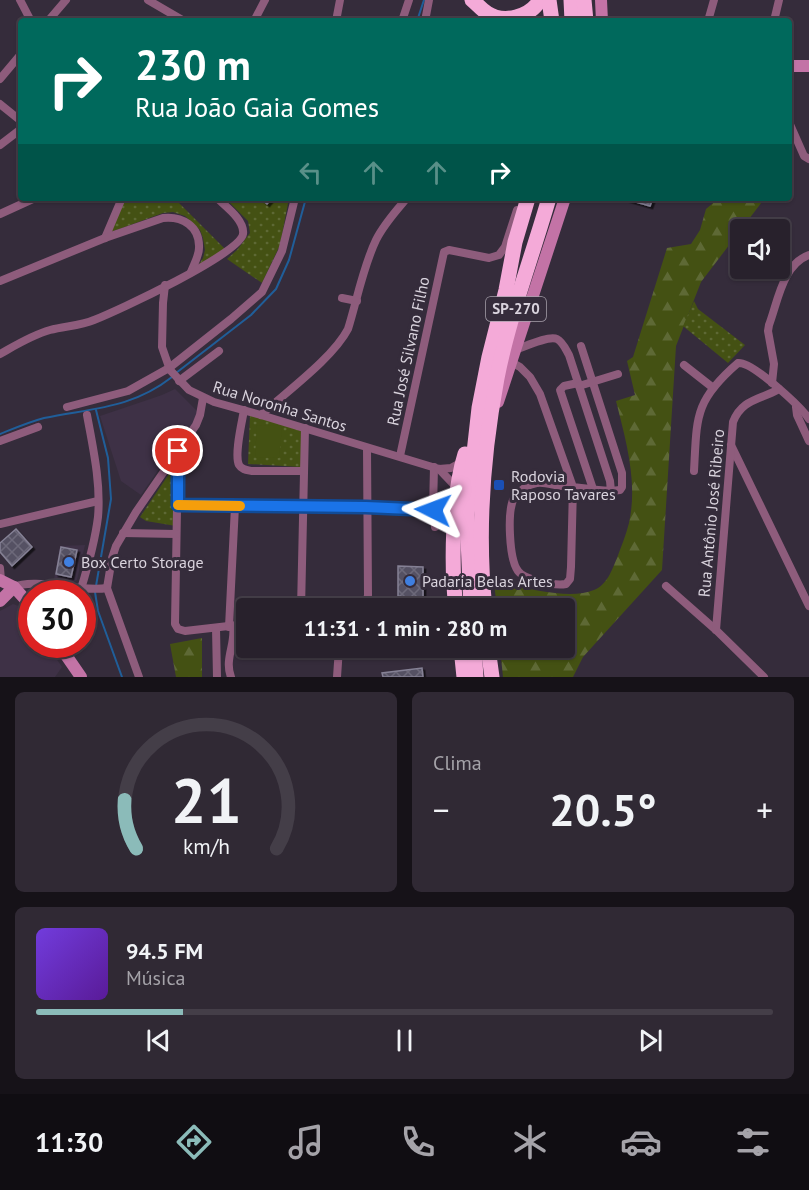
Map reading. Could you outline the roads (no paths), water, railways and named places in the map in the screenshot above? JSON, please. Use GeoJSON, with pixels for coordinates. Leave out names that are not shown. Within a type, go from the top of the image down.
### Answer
{"type":"FeatureCollection","features":[{"type":"Feature","properties":{"kind":"highway"},"geometry":{"type":"LineString","coordinates":[[472,0],[489,14],[508,18],[526,14],[540,0]]}},
{"type":"Feature","properties":{"kind":"highway"},"geometry":{"type":"LineString","coordinates":[[549,0],[552,18]]}},
{"type":"Feature","properties":{"kind":"highway"},"geometry":{"type":"LineString","coordinates":[[571,0],[572,18]]}},
{"type":"Feature","properties":{"kind":"highway"},"geometry":{"type":"LineString","coordinates":[[584,0],[586,18]]}},
{"type":"Feature","properties":{"kind":"highway","name":"SP-270"},"geometry":{"type":"LineString","coordinates":[[471,598],[467,515],[479,408],[515,242],[527,201]]}},
{"type":"Feature","properties":{"kind":"highway","name":"SP-270"},"geometry":{"type":"LineString","coordinates":[[484,598],[482,519],[490,422],[508,335],[548,201]]}},
{"type":"Feature","properties":{"kind":"highway"},"geometry":{"type":"LineString","coordinates":[[456,598],[454,552],[457,489],[462,462],[479,408]]}},
{"type":"Feature","properties":{"kind":"highway"},"geometry":{"type":"LineString","coordinates":[[461,658],[464,677]]}},
{"type":"Feature","properties":{"kind":"highway"},"geometry":{"type":"LineString","coordinates":[[475,658],[477,677]]}},
{"type":"Feature","properties":{"kind":"highway"},"geometry":{"type":"LineString","coordinates":[[489,658],[492,677]]}},
{"type":"Feature","properties":{"kind":"main road"},"geometry":{"type":"LineString","coordinates":[[601,0],[602,18]]}},
{"type":"Feature","properties":{"kind":"main road"},"geometry":{"type":"LineString","coordinates":[[792,66],[809,66]]}},
{"type":"Feature","properties":{"kind":"main road"},"geometry":{"type":"LineString","coordinates":[[490,422],[564,201]]}},
{"type":"Feature","properties":{"kind":"main road"},"geometry":{"type":"LineString","coordinates":[[0,576],[18,591]]}},
{"type":"Feature","properties":{"kind":"main road"},"geometry":{"type":"LineString","coordinates":[[0,602],[14,587]]}},
{"type":"Feature","properties":{"kind":"main road"},"geometry":{"type":"LineString","coordinates":[[68,658],[81,677]]}},
{"type":"Feature","properties":{"kind":"street"},"geometry":{"type":"LineString","coordinates":[[20,0],[30,18]]}},
{"type":"Feature","properties":{"kind":"street"},"geometry":{"type":"LineString","coordinates":[[51,18],[66,0]]}},
{"type":"Feature","properties":{"kind":"street"},"geometry":{"type":"LineString","coordinates":[[148,0],[179,18]]}},
{"type":"Feature","properties":{"kind":"street"},"geometry":{"type":"LineString","coordinates":[[256,18],[265,0]]}},
{"type":"Feature","properties":{"kind":"street"},"geometry":{"type":"LineString","coordinates":[[337,18],[340,0]]}},
{"type":"Feature","properties":{"kind":"street"},"geometry":{"type":"LineString","coordinates":[[403,18],[409,0]]}},
{"type":"Feature","properties":{"kind":"street"},"geometry":{"type":"LineString","coordinates":[[425,18],[429,0]]}},
{"type":"Feature","properties":{"kind":"street"},"geometry":{"type":"LineString","coordinates":[[709,18],[714,0]]}},
{"type":"Feature","properties":{"kind":"street"},"geometry":{"type":"LineString","coordinates":[[775,18],[779,0]]}},
{"type":"Feature","properties":{"kind":"street"},"geometry":{"type":"LineString","coordinates":[[0,79],[18,58]]}},
{"type":"Feature","properties":{"kind":"street"},"geometry":{"type":"LineString","coordinates":[[0,104],[18,119]]}},
{"type":"Feature","properties":{"kind":"street"},"geometry":{"type":"LineString","coordinates":[[792,129],[804,156],[808,158]]}},
{"type":"Feature","properties":{"kind":"street"},"geometry":{"type":"LineString","coordinates":[[0,146],[18,131]]}},
{"type":"Feature","properties":{"kind":"street"},"geometry":{"type":"LineString","coordinates":[[0,214],[28,201]]}},
{"type":"Feature","properties":{"kind":"street"},"geometry":{"type":"LineString","coordinates":[[105,238],[121,201]]}},
{"type":"Feature","properties":{"kind":"street"},"geometry":{"type":"LineString","coordinates":[[0,354],[37,334],[92,321],[191,272],[237,243],[242,236],[242,225],[220,201]]}},
{"type":"Feature","properties":{"kind":"street"},"geometry":{"type":"LineString","coordinates":[[67,407],[128,391],[169,369],[262,292],[282,251],[295,201]]}},
{"type":"Feature","properties":{"kind":"street"},"geometry":{"type":"LineString","coordinates":[[261,415],[343,339],[348,330],[376,239],[405,201]]}},
{"type":"Feature","properties":{"kind":"street","name":"Rua José Silvano Filho"},"geometry":{"type":"LineString","coordinates":[[400,456],[444,252],[448,250],[489,258],[499,255],[520,201]]}},
{"type":"Feature","properties":{"kind":"street"},"geometry":{"type":"LineString","coordinates":[[0,281],[105,238],[171,217],[187,221],[198,238],[200,249],[191,272]]}},
{"type":"Feature","properties":{"kind":"street"},"geometry":{"type":"LineString","coordinates":[[776,386],[768,331],[789,271],[799,259],[809,255]]}},
{"type":"Feature","properties":{"kind":"street","name":"Rua Noronha Santos"},"geometry":{"type":"LineString","coordinates":[[165,285],[162,347],[169,369],[178,380],[203,399],[437,468]]}},
{"type":"Feature","properties":{"kind":"street"},"geometry":{"type":"LineString","coordinates":[[342,298],[357,301]]}},
{"type":"Feature","properties":{"kind":"street"},"geometry":{"type":"LineString","coordinates":[[581,346],[622,473],[622,487],[620,490],[611,491],[573,487],[537,482],[520,491],[513,500],[511,513],[511,545],[517,571],[524,576],[561,585],[566,584],[570,579],[573,487],[540,394],[513,356],[550,338],[562,343],[569,355],[608,471],[611,491]]}},
{"type":"Feature","properties":{"kind":"street"},"geometry":{"type":"LineString","coordinates":[[178,380],[219,351]]}},
{"type":"Feature","properties":{"kind":"street"},"geometry":{"type":"LineString","coordinates":[[694,471],[697,421],[703,404],[712,387],[741,362],[776,386],[809,419]]}},
{"type":"Feature","properties":{"kind":"street"},"geometry":{"type":"LineString","coordinates":[[684,365],[712,387]]}},
{"type":"Feature","properties":{"kind":"street"},"geometry":{"type":"LineString","coordinates":[[593,489],[560,390],[564,386],[593,382],[618,374]]}},
{"type":"Feature","properties":{"kind":"street","name":"Rua Antônio José Ribeiro"},"geometry":{"type":"LineString","coordinates":[[716,630],[734,422],[738,410],[776,386]]}},
{"type":"Feature","properties":{"kind":"street"},"geometry":{"type":"LineString","coordinates":[[139,677],[105,589],[112,558],[123,533],[196,425],[203,399]]}},
{"type":"Feature","properties":{"kind":"street"},"geometry":{"type":"LineString","coordinates":[[801,409],[809,441]]}},
{"type":"Feature","properties":{"kind":"street"},"geometry":{"type":"LineString","coordinates":[[244,410],[237,455],[238,464],[244,470],[252,471],[303,471]]}},
{"type":"Feature","properties":{"kind":"street"},"geometry":{"type":"LineString","coordinates":[[84,580],[98,517],[96,472],[87,415]]}},
{"type":"Feature","properties":{"kind":"street"},"geometry":{"type":"LineString","coordinates":[[0,441],[38,427]]}},
{"type":"Feature","properties":{"kind":"street"},"geometry":{"type":"LineString","coordinates":[[301,598],[305,428]]}},
{"type":"Feature","properties":{"kind":"street"},"geometry":{"type":"LineString","coordinates":[[731,445],[809,606]]}},
{"type":"Feature","properties":{"kind":"street"},"geometry":{"type":"LineString","coordinates":[[367,447],[367,598]]}},
{"type":"Feature","properties":{"kind":"street"},"geometry":{"type":"LineString","coordinates":[[178,451],[175,624],[178,629],[185,631],[236,625]]}},
{"type":"Feature","properties":{"kind":"street"},"geometry":{"type":"LineString","coordinates":[[437,468],[451,468],[462,462]]}},
{"type":"Feature","properties":{"kind":"street"},"geometry":{"type":"LineString","coordinates":[[437,468],[457,489]]}},
{"type":"Feature","properties":{"kind":"street"},"geometry":{"type":"LineString","coordinates":[[435,527],[433,510],[437,468]]}},
{"type":"Feature","properties":{"kind":"street"},"geometry":{"type":"LineString","coordinates":[[0,524],[98,501]]}},
{"type":"Feature","properties":{"kind":"street"},"geometry":{"type":"LineString","coordinates":[[178,505],[433,510]]}},
{"type":"Feature","properties":{"kind":"street"},"geometry":{"type":"LineString","coordinates":[[231,677],[229,649],[235,636],[231,626],[236,506]]}},
{"type":"Feature","properties":{"kind":"street"},"geometry":{"type":"LineString","coordinates":[[123,533],[176,534]]}},
{"type":"Feature","properties":{"kind":"street"},"geometry":{"type":"LineString","coordinates":[[14,587],[18,585]]}},
{"type":"Feature","properties":{"kind":"street"},"geometry":{"type":"LineString","coordinates":[[666,586],[764,677]]}},
{"type":"Feature","properties":{"kind":"street"},"geometry":{"type":"LineString","coordinates":[[96,589],[105,589]]}},
{"type":"Feature","properties":{"kind":"street"},"geometry":{"type":"LineString","coordinates":[[216,628],[217,677]]}},
{"type":"Feature","properties":{"kind":"street"},"geometry":{"type":"LineString","coordinates":[[337,677],[338,658]]}},
{"type":"Feature","properties":{"kind":"waterway"},"geometry":{"type":"LineString","coordinates":[[418,18],[424,0]]}},
{"type":"Feature","properties":{"kind":"waterway"},"geometry":{"type":"LineString","coordinates":[[176,373],[251,315],[276,289],[289,260],[305,201]]}},
{"type":"Feature","properties":{"kind":"waterway"},"geometry":{"type":"LineString","coordinates":[[0,434],[44,418],[111,406],[141,396],[172,377]]}},
{"type":"Feature","properties":{"kind":"waterway"},"geometry":{"type":"LineString","coordinates":[[96,410],[108,458],[111,499],[96,586]]}},
{"type":"Feature","properties":{"kind":"waterway"},"geometry":{"type":"LineString","coordinates":[[96,598],[98,611],[122,677]]}},
{"type":"Feature","properties":{"kind":"place","name":"Rodovia Raposo Tavares"},"geometry":{"type":"Point","coordinates":[499,485]}},
{"type":"Feature","properties":{"kind":"place","name":"Box Certo Storage"},"geometry":{"type":"Point","coordinates":[69,562]}},
{"type":"Feature","properties":{"kind":"place","name":"Padaria Belas Artes"},"geometry":{"type":"Point","coordinates":[410,581]}}]}
